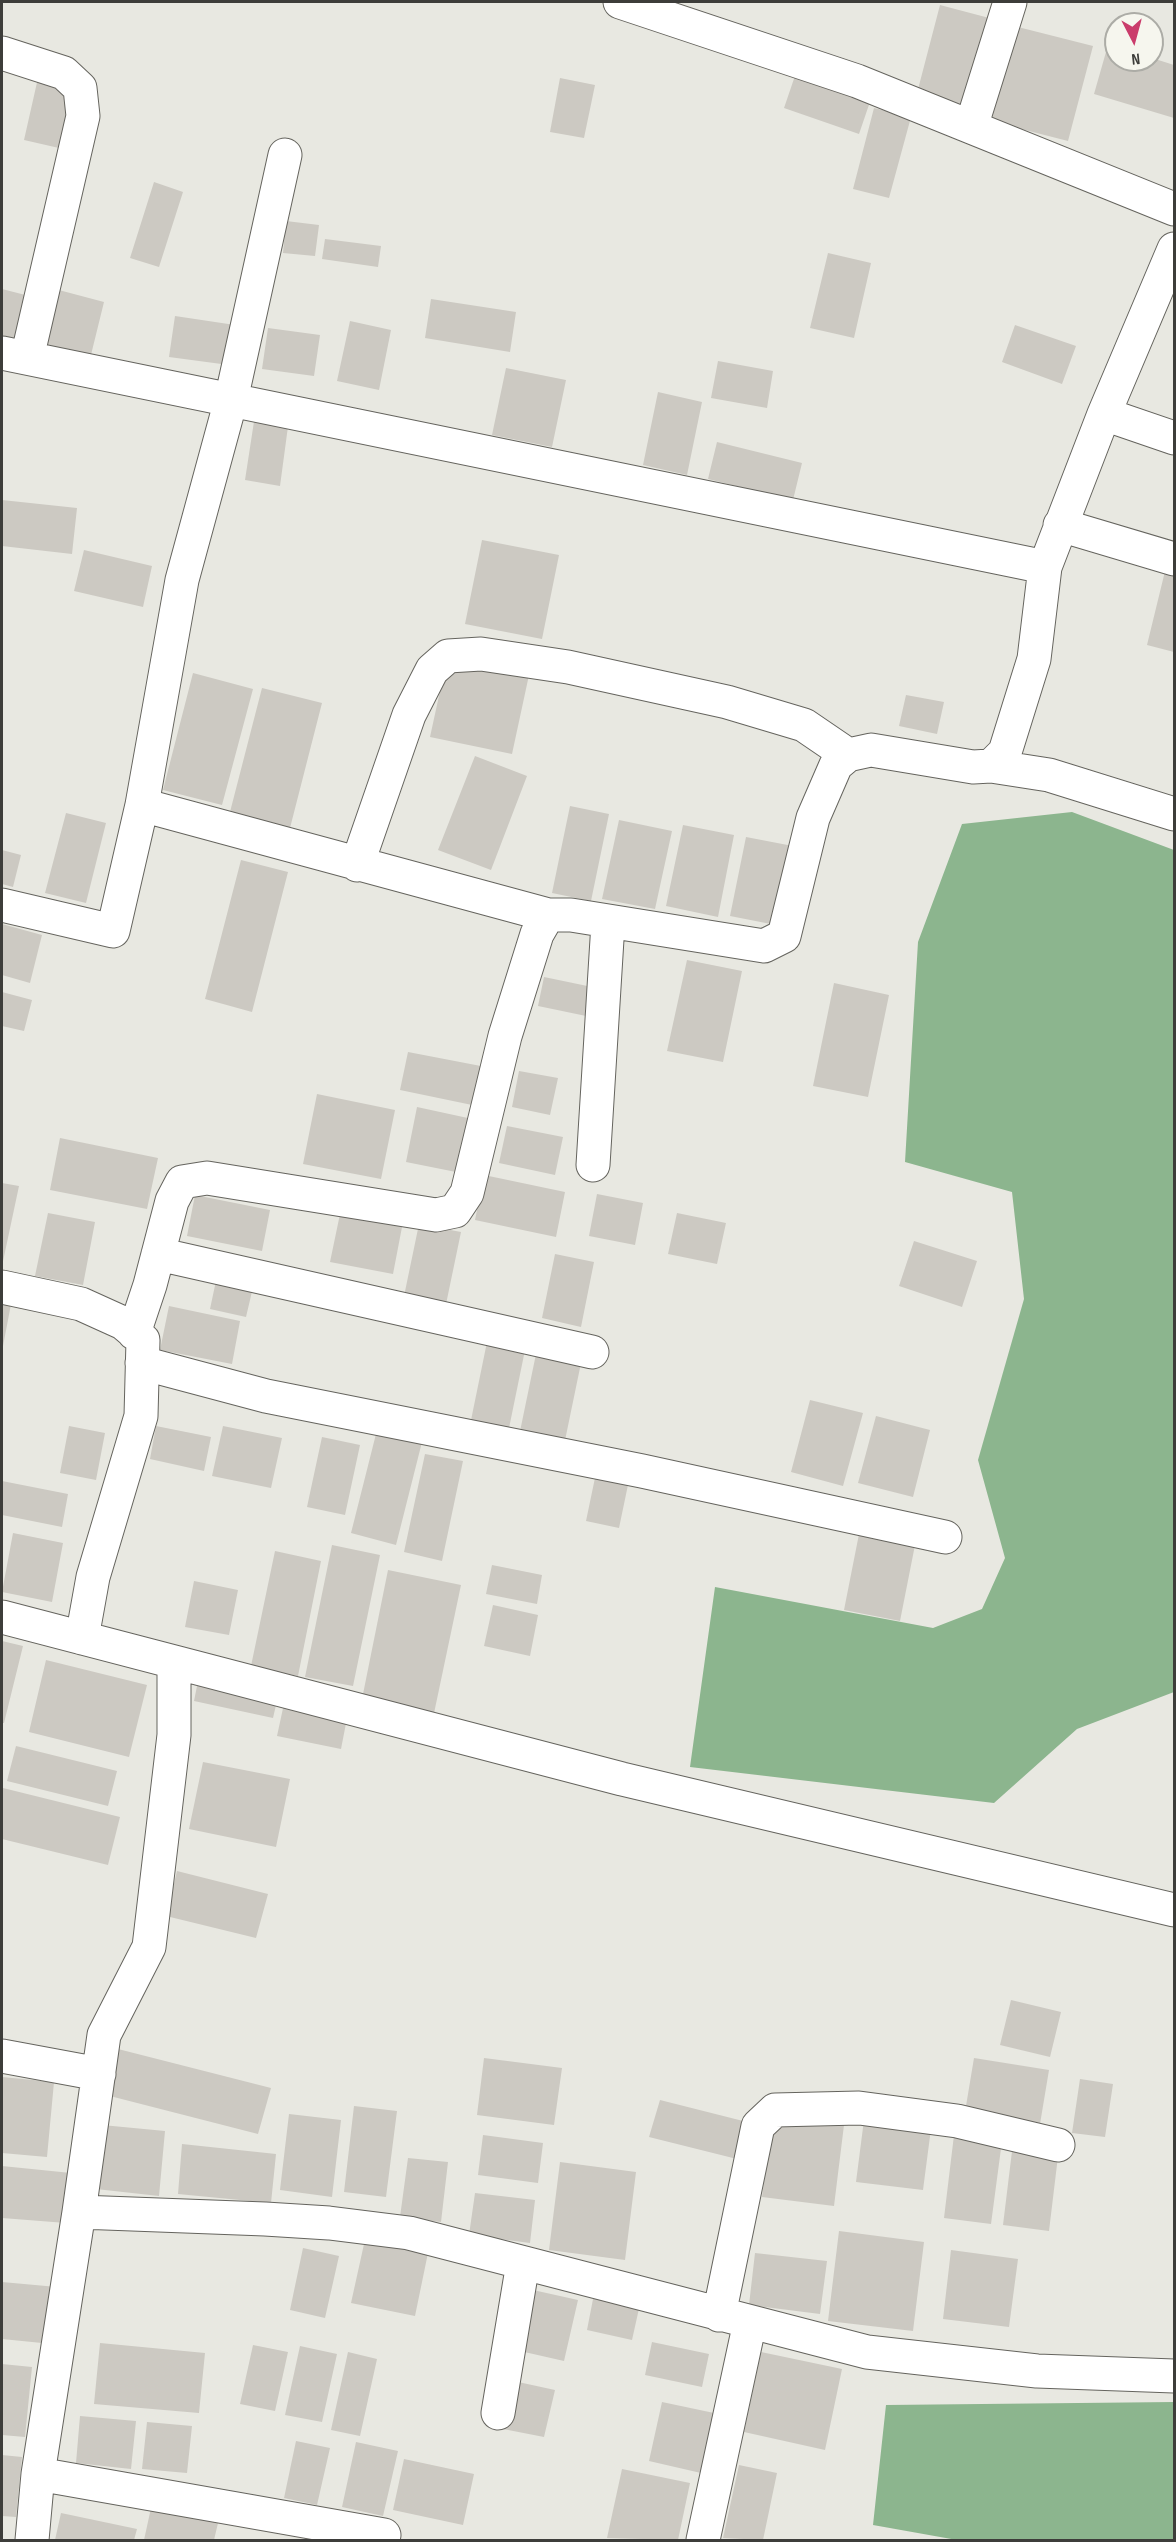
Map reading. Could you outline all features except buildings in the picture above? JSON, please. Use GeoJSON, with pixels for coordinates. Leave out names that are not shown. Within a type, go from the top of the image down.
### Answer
{"type":"FeatureCollection","features":[{"type":"Feature","properties":{"kind":"street"},"geometry":{"type":"LineString","coordinates":[[620,2],[857,81],[1174,209]]}},
{"type":"Feature","properties":{"kind":"street"},"geometry":{"type":"LineString","coordinates":[[971,127],[1010,2]]}},
{"type":"Feature","properties":{"kind":"street"},"geometry":{"type":"LineString","coordinates":[[2,54],[64,73],[80,88],[82,116],[14,356],[1045,567]]}},
{"type":"Feature","properties":{"kind":"street"},"geometry":{"type":"LineString","coordinates":[[2,904],[113,931],[142,805],[182,580],[231,400],[285,155]]}},
{"type":"Feature","properties":{"kind":"street"},"geometry":{"type":"LineString","coordinates":[[991,766],[1005,752],[1034,659],[1045,567],[1104,414],[1174,249]]}},
{"type":"Feature","properties":{"kind":"street"},"geometry":{"type":"LineString","coordinates":[[1104,414],[1174,438]]}},
{"type":"Feature","properties":{"kind":"street"},"geometry":{"type":"LineString","coordinates":[[1060,525],[1174,559]]}},
{"type":"Feature","properties":{"kind":"street"},"geometry":{"type":"LineString","coordinates":[[357,865],[409,715],[432,670],[448,656],[482,654],[568,667],[727,702],[804,725],[848,755]]}},
{"type":"Feature","properties":{"kind":"street"},"geometry":{"type":"LineString","coordinates":[[142,805],[548,915],[571,915],[608,923],[764,946],[784,936],[813,818],[836,765],[848,755],[872,750],[973,767],[991,766],[1049,775],[1174,814]]}},
{"type":"Feature","properties":{"kind":"street"},"geometry":{"type":"LineString","coordinates":[[82,1638],[93,1577],[141,1416],[138,1348],[172,1201],[182,1182],[207,1178],[436,1215],[455,1211],[466,1193],[505,1036],[537,934],[548,915]]}},
{"type":"Feature","properties":{"kind":"street"},"geometry":{"type":"LineString","coordinates":[[593,1165],[608,923]]}},
{"type":"Feature","properties":{"kind":"street"},"geometry":{"type":"LineString","coordinates":[[158,1254],[592,1352]]}},
{"type":"Feature","properties":{"kind":"street"},"geometry":{"type":"LineString","coordinates":[[2,1287],[81,1304],[123,1323],[138,1348],[266,1396],[622,1467],[945,1537]]}},
{"type":"Feature","properties":{"kind":"street"},"geometry":{"type":"LineString","coordinates":[[2,1617],[622,1779],[1174,1910]]}},
{"type":"Feature","properties":{"kind":"street"},"geometry":{"type":"LineString","coordinates":[[32,2541],[38,2474],[104,2035],[149,1947],[174,1735],[174,1663]]}},
{"type":"Feature","properties":{"kind":"street"},"geometry":{"type":"LineString","coordinates":[[2,2056],[99,2074]]}},
{"type":"Feature","properties":{"kind":"street"},"geometry":{"type":"LineString","coordinates":[[704,2541],[735,2319],[758,2126],[775,2110],[859,2108],[957,2121],[1058,2145]]}},
{"type":"Feature","properties":{"kind":"street"},"geometry":{"type":"LineString","coordinates":[[79,2211],[329,2223],[409,2233],[867,2352],[1037,2371],[1174,2376]]}},
{"type":"Feature","properties":{"kind":"street"},"geometry":{"type":"LineString","coordinates":[[498,2414],[523,2263]]}},
{"type":"Feature","properties":{"kind":"street"},"geometry":{"type":"LineString","coordinates":[[38,2474],[384,2535]]}},
{"type":"Feature","properties":{"kind":"shaded area"},"geometry":{"type":"Polygon","coordinates":[[[1072,812],[1174,850],[1174,1692],[1077,1729],[994,1803],[690,1767],[715,1587],[933,1628],[982,1609],[1005,1558],[978,1460],[1024,1299],[1012,1192],[905,1162],[918,942],[962,824],[1072,812]]]}},
{"type":"Feature","properties":{"kind":"shaded area"},"geometry":{"type":"Polygon","coordinates":[[[1174,2402],[1174,2540],[957,2540],[873,2525],[886,2405],[1174,2402]]]}}]}
